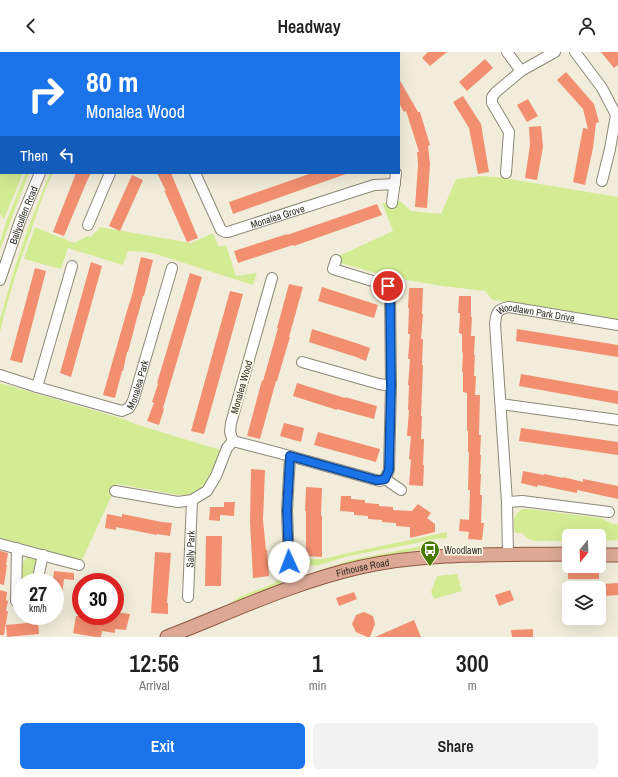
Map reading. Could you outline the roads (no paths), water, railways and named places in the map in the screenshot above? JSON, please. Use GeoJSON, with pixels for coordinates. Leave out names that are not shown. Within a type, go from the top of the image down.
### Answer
{"type":"FeatureCollection","features":[{"type":"Feature","properties":{"kind":"main road","name":"Firhouse Road"},"geometry":{"type":"LineString","coordinates":[[167,637],[296,586],[361,567],[404,559],[436,556],[562,554]]}},
{"type":"Feature","properties":{"kind":"main road"},"geometry":{"type":"LineString","coordinates":[[606,555],[618,555]]}},
{"type":"Feature","properties":{"kind":"street"},"geometry":{"type":"LineString","coordinates":[[507,52],[521,71]]}},
{"type":"Feature","properties":{"kind":"street"},"geometry":{"type":"LineString","coordinates":[[506,173],[509,132],[492,102],[492,97],[521,71],[555,52]]}},
{"type":"Feature","properties":{"kind":"street"},"geometry":{"type":"LineString","coordinates":[[575,52],[602,88],[616,115],[602,181]]}},
{"type":"Feature","properties":{"kind":"street","name":"Ballycullen Road"},"geometry":{"type":"LineString","coordinates":[[0,280],[20,221],[40,174]]}},
{"type":"Feature","properties":{"kind":"street"},"geometry":{"type":"LineString","coordinates":[[88,225],[110,174]]}},
{"type":"Feature","properties":{"kind":"street","name":"Monalea Grove"},"geometry":{"type":"LineString","coordinates":[[195,174],[221,230],[228,232],[374,185],[395,184]]}},
{"type":"Feature","properties":{"kind":"street"},"geometry":{"type":"LineString","coordinates":[[392,203],[396,174]]}},
{"type":"Feature","properties":{"kind":"street"},"geometry":{"type":"LineString","coordinates":[[336,260],[333,269],[388,286],[390,292],[391,386],[389,470],[385,479]]}},
{"type":"Feature","properties":{"kind":"street"},"geometry":{"type":"LineString","coordinates":[[37,387],[72,266]]}},
{"type":"Feature","properties":{"kind":"street","name":"Monalea Park"},"geometry":{"type":"LineString","coordinates":[[0,375],[122,411],[129,408],[133,401],[172,268]]}},
{"type":"Feature","properties":{"kind":"street","name":"Monalea Wood"},"geometry":{"type":"LineString","coordinates":[[234,441],[230,432],[231,423],[272,278]]}},
{"type":"Feature","properties":{"kind":"street","name":"Woodlawn Park Drive"},"geometry":{"type":"LineString","coordinates":[[508,555],[507,502],[495,324],[496,314],[499,310],[509,307],[618,325]]}},
{"type":"Feature","properties":{"kind":"street"},"geometry":{"type":"LineString","coordinates":[[302,362],[391,386]]}},
{"type":"Feature","properties":{"kind":"street"},"geometry":{"type":"LineString","coordinates":[[501,404],[618,420]]}},
{"type":"Feature","properties":{"kind":"street"},"geometry":{"type":"LineString","coordinates":[[115,491],[178,502],[192,500],[207,491],[216,476],[227,448],[234,441],[376,480],[385,479],[401,490]]}},
{"type":"Feature","properties":{"kind":"street"},"geometry":{"type":"LineString","coordinates":[[290,456],[287,511],[289,562],[296,586]]}},
{"type":"Feature","properties":{"kind":"street","name":"Sally Park"},"geometry":{"type":"LineString","coordinates":[[188,597],[192,500]]}},
{"type":"Feature","properties":{"kind":"street"},"geometry":{"type":"LineString","coordinates":[[507,502],[522,501],[609,512]]}},
{"type":"Feature","properties":{"kind":"street"},"geometry":{"type":"LineString","coordinates":[[0,544],[79,565]]}},
{"type":"Feature","properties":{"kind":"street"},"geometry":{"type":"LineString","coordinates":[[17,548],[17,573]]}},
{"type":"Feature","properties":{"kind":"street"},"geometry":{"type":"LineString","coordinates":[[39,573],[43,555]]}},
{"type":"Feature","properties":{"kind":"place","name":"Woodlawn"},"geometry":{"type":"Point","coordinates":[430,567]}}]}
